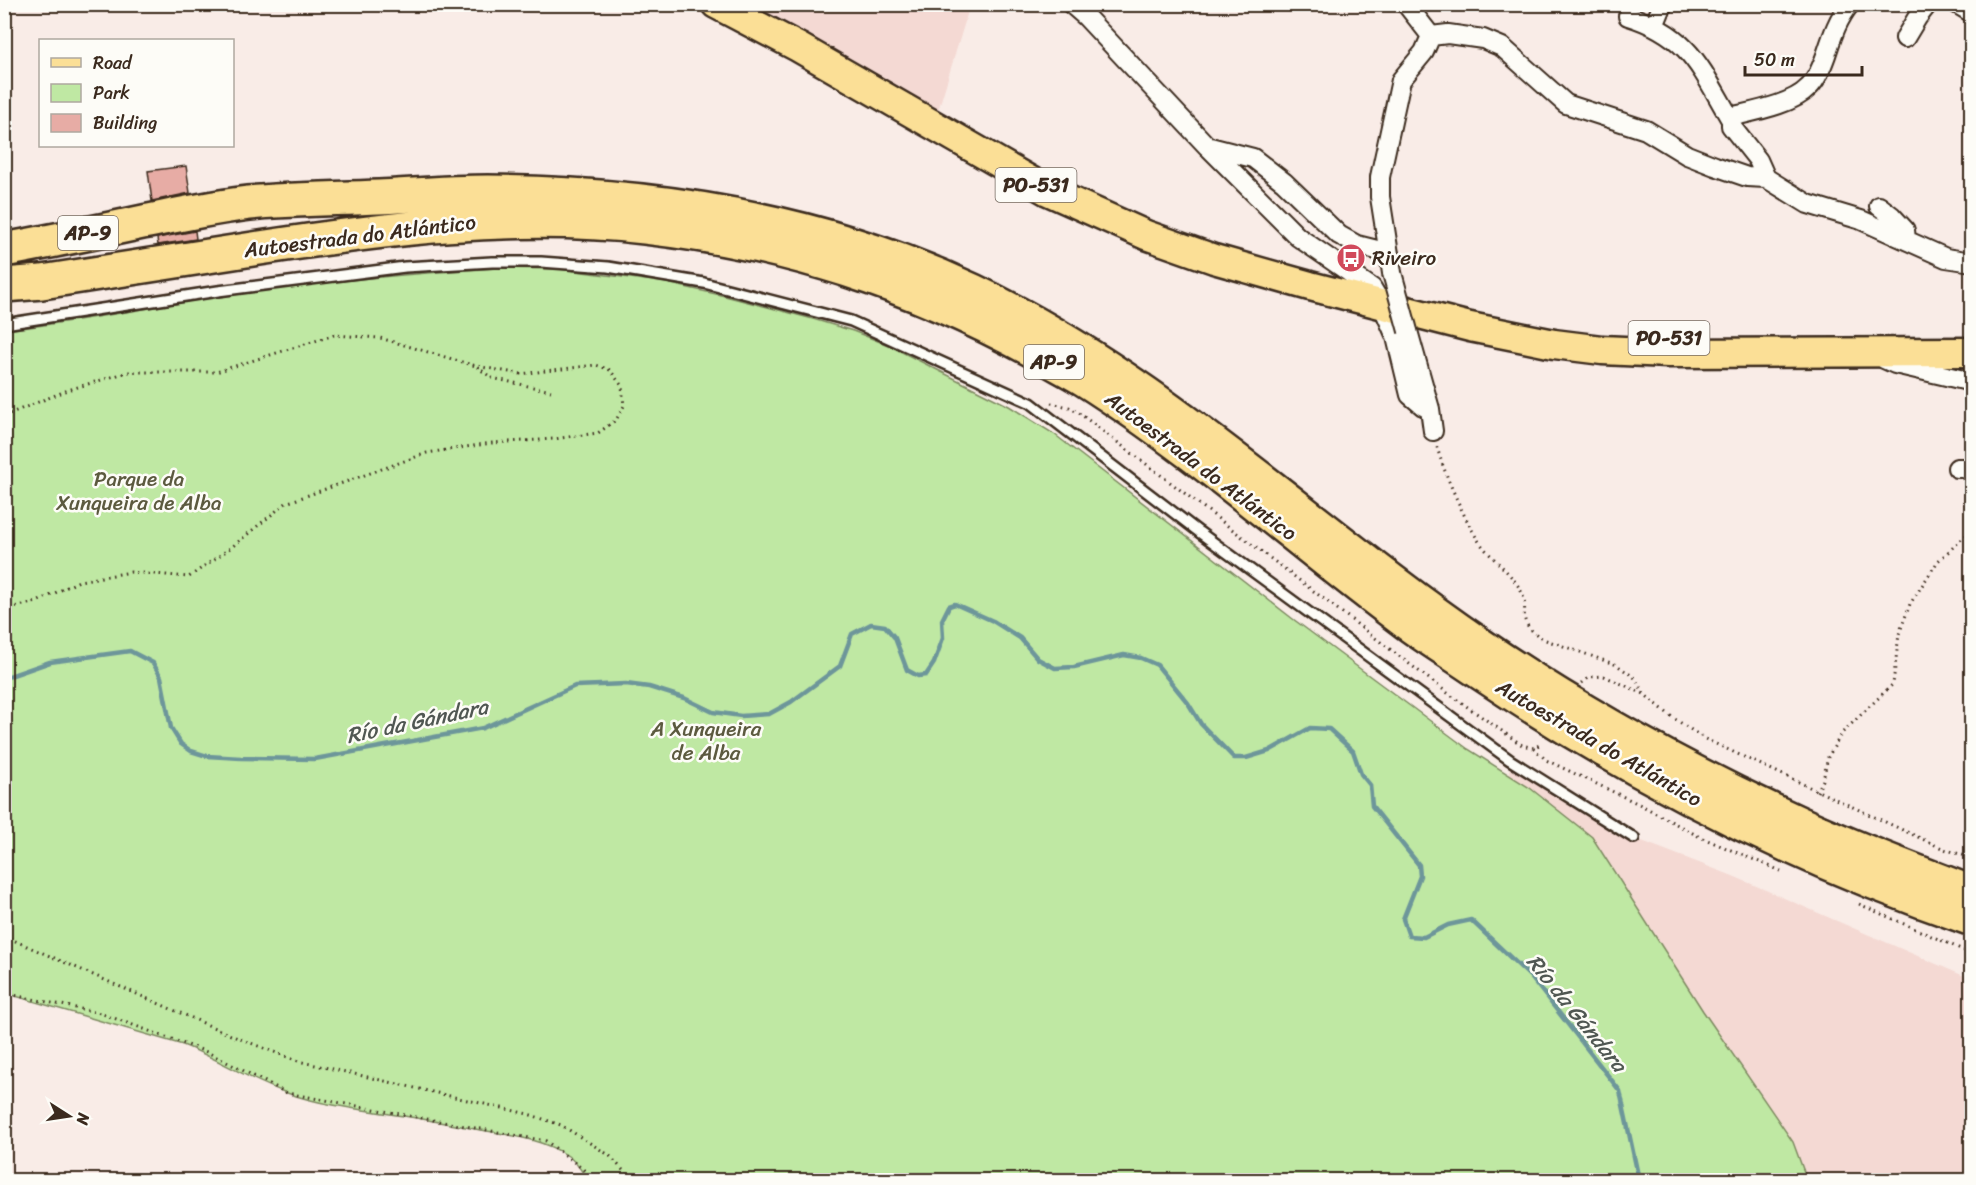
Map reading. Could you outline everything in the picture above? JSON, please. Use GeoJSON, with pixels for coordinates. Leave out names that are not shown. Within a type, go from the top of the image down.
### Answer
{"type":"FeatureCollection","features":[{"type":"Feature","properties":{"kind":"highway","name":"Autoestrada do Atlántico"},"geometry":{"type":"LineString","coordinates":[[4,250],[249,203],[486,192],[612,197],[698,208],[741,215],[866,249],[970,290],[1035,323],[1108,366],[1172,410],[1367,562],[1479,644],[1586,711],[1677,764],[1800,824],[1971,892]]}},
{"type":"Feature","properties":{"kind":"highway","name":"Autoestrada do Atlántico"},"geometry":{"type":"LineString","coordinates":[[4,285],[42,282],[342,235],[493,220],[642,226],[716,237],[790,252],[859,272],[987,325],[1083,379],[1179,446],[1409,624],[1533,708],[1663,784],[1798,852],[1971,919]]}},
{"type":"Feature","properties":{"kind":"main road","name":"PO-531"},"geometry":{"type":"LineString","coordinates":[[716,4],[798,47],[988,158],[1059,196],[1146,235],[1214,259],[1382,289],[1470,327],[1554,344],[1602,350],[1668,353],[1971,352]]}},
{"type":"Feature","properties":{"kind":"main road","name":"PO-531"},"geometry":{"type":"LineString","coordinates":[[744,4],[850,62],[1023,163],[1120,211],[1239,253],[1487,317],[1550,329],[1634,338],[1798,338],[1971,334]]}},
{"type":"Feature","properties":{"kind":"street"},"geometry":{"type":"LineString","coordinates":[[1071,4],[1298,237],[1382,289],[1408,331],[1431,409],[1433,431]]}},
{"type":"Feature","properties":{"kind":"street"},"geometry":{"type":"LineString","coordinates":[[1406,4],[1431,36]]}},
{"type":"Feature","properties":{"kind":"street"},"geometry":{"type":"LineString","coordinates":[[1654,26],[1663,4]]}},
{"type":"Feature","properties":{"kind":"street"},"geometry":{"type":"LineString","coordinates":[[1731,120],[1734,116],[1781,103],[1809,88],[1821,69],[1840,17],[1850,4]]}},
{"type":"Feature","properties":{"kind":"street"},"geometry":{"type":"LineString","coordinates":[[1905,38],[1928,4]]}},
{"type":"Feature","properties":{"kind":"street"},"geometry":{"type":"LineString","coordinates":[[1957,4],[1971,13]]}},
{"type":"Feature","properties":{"kind":"street"},"geometry":{"type":"LineString","coordinates":[[1628,16],[1654,26],[1680,42],[1695,58],[1731,120],[1731,126],[1758,160],[1766,178]]}},
{"type":"Feature","properties":{"kind":"street"},"geometry":{"type":"LineString","coordinates":[[1431,36],[1448,34],[1483,39],[1502,47],[1566,104],[1646,130],[1688,155],[1715,166],[1747,177],[1766,178],[1808,204],[1861,220],[1946,258],[1971,262]]}},
{"type":"Feature","properties":{"kind":"street"},"geometry":{"type":"LineString","coordinates":[[1431,36],[1424,52],[1401,80],[1380,177],[1380,197],[1389,253],[1382,289],[1410,395],[1423,406],[1431,409]]}},
{"type":"Feature","properties":{"kind":"street"},"geometry":{"type":"LineString","coordinates":[[1208,147],[1253,158],[1284,182],[1339,235],[1357,245],[1389,253]]}},
{"type":"Feature","properties":{"kind":"street"},"geometry":{"type":"LineString","coordinates":[[1879,206],[1905,230],[1906,240]]}},
{"type":"Feature","properties":{"kind":"street"},"geometry":{"type":"LineString","coordinates":[[1870,352],[1895,364],[1971,382]]}},
{"type":"Feature","properties":{"kind":"lane"},"geometry":{"type":"LineString","coordinates":[[4,324],[218,291],[405,267],[492,262],[541,262],[608,267],[704,283],[851,321],[1031,403],[1199,532],[1510,760],[1634,838]]}},
{"type":"Feature","properties":{"kind":"path"},"geometry":{"type":"LineString","coordinates":[[4,416],[68,390],[128,372],[216,372],[334,335],[380,338],[476,366],[520,374],[596,365],[610,370],[622,386],[624,406],[616,420],[598,433],[554,439],[492,443],[427,453],[286,503],[233,546],[189,577],[131,572],[110,575],[79,581],[37,602],[4,609]]}},
{"type":"Feature","properties":{"kind":"path"},"geometry":{"type":"LineString","coordinates":[[476,366],[492,378],[550,391]]}},
{"type":"Feature","properties":{"kind":"path"},"geometry":{"type":"LineString","coordinates":[[1031,403],[1057,404],[1078,413],[1449,694],[1522,745],[1534,748],[1541,744]]}},
{"type":"Feature","properties":{"kind":"path"},"geometry":{"type":"LineString","coordinates":[[1433,431],[1445,471],[1479,541],[1520,590],[1523,598],[1524,623],[1543,639],[1617,665],[1635,678],[1644,694]]}},
{"type":"Feature","properties":{"kind":"path"},"geometry":{"type":"LineString","coordinates":[[1817,792],[1823,780],[1828,757],[1842,733],[1893,684],[1899,634],[1910,604],[1938,561],[1971,530]]}},
{"type":"Feature","properties":{"kind":"path"},"geometry":{"type":"LineString","coordinates":[[1578,686],[1590,677],[1604,676],[1644,694],[1672,717],[1705,739],[1944,849],[1971,858]]}},
{"type":"Feature","properties":{"kind":"path"},"geometry":{"type":"LineString","coordinates":[[4,936],[240,1039],[298,1061],[494,1106],[561,1125],[609,1155],[632,1180]]}},
{"type":"Feature","properties":{"kind":"path"},"geometry":{"type":"LineString","coordinates":[[4,993],[100,1013],[207,1052],[287,1093],[546,1141],[583,1169],[592,1180]]}},
{"type":"Feature","properties":{"kind":"shaded area"},"geometry":{"type":"Polygon","coordinates":[[[744,5],[970,5],[937,114],[744,5]]]}},
{"type":"Feature","properties":{"kind":"shaded area"},"geometry":{"type":"Polygon","coordinates":[[[1510,760],[1634,838],[1733,876],[1971,979],[1971,1180],[1748,1180],[1509,806],[1510,760]]]}},
{"type":"Feature","properties":{"kind":"green space","name":"A Xunqueira de Alba"},"geometry":{"type":"Polygon","coordinates":[[[498,268],[559,269],[662,282],[813,319],[888,345],[1009,406],[1054,434],[1293,619],[1468,749],[1530,788],[1592,837],[1703,1011],[1793,1142],[1807,1180],[588,1180],[568,1156],[548,1145],[514,1136],[301,1097],[274,1088],[183,1045],[5,993],[5,330],[287,287],[498,268]]]}},
{"type":"Feature","properties":{"kind":"building"},"geometry":{"type":"Polygon","coordinates":[[[186,166],[190,193],[152,201],[148,171],[186,166]]]}},
{"type":"Feature","properties":{"kind":"building"},"geometry":{"type":"Polygon","coordinates":[[[195,231],[196,239],[158,245],[157,238],[195,231]]]}},
{"type":"Feature","properties":{"kind":"waterway","name":"Río da Gándara"},"geometry":{"type":"LineString","coordinates":[[4,678],[50,662],[130,651],[153,663],[161,677],[171,728],[181,744],[191,751],[207,756],[315,759],[483,728],[575,686],[626,684],[649,687],[684,698],[713,712],[741,716],[769,714],[791,702],[840,666],[852,634],[871,624],[885,626],[895,638],[907,670],[918,676],[926,675],[934,663],[943,638],[942,620],[949,606],[955,604],[993,621],[1020,638],[1038,659],[1055,668],[1074,667],[1124,655],[1141,658],[1157,665],[1188,703],[1201,724],[1234,758],[1246,758],[1269,751],[1310,728],[1329,729],[1353,751],[1361,774],[1370,785],[1372,806],[1419,865],[1420,876],[1403,919],[1409,936],[1424,937],[1448,925],[1471,920],[1531,977],[1620,1091],[1639,1180]]}},
{"type":"Feature","properties":{"kind":"waterway","name":"Río da Gándara"},"geometry":{"type":"LineString","coordinates":[[1682,1180],[1703,1180]]}},
{"type":"Feature","properties":{"kind":"place","name":"Riveiro"},"geometry":{"type":"Point","coordinates":[1351,258]}},
{"type":"Feature","properties":{"kind":"park label","name":"Parque da Xunqueira de Alba"},"geometry":{"type":"Point","coordinates":[139,491]}}]}
